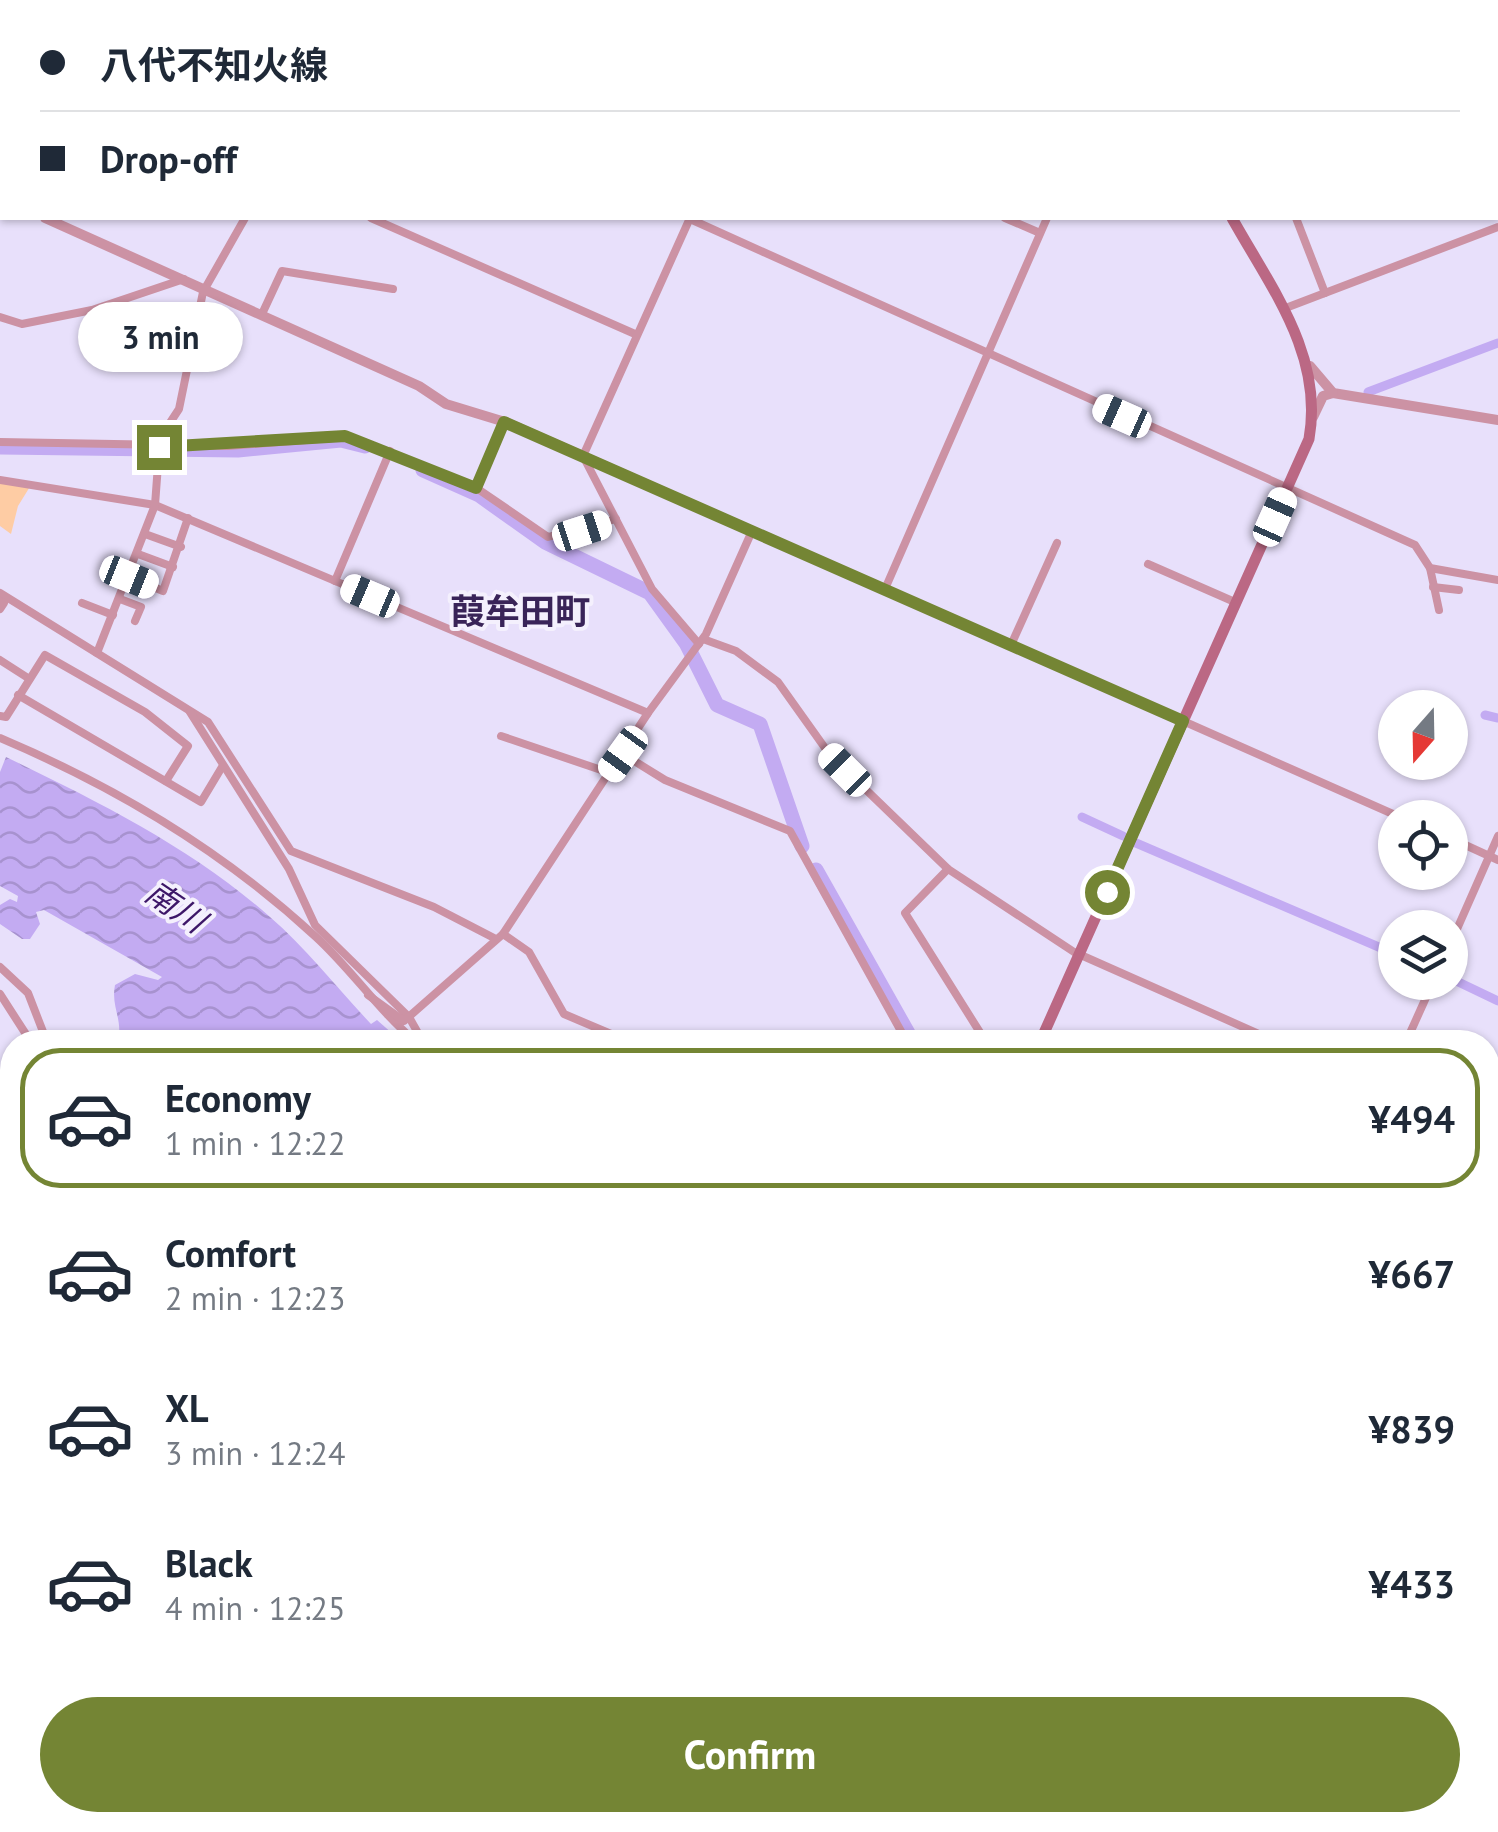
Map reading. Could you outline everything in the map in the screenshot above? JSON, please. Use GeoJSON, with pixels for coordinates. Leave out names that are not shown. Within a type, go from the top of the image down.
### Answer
{"type":"FeatureCollection","features":[{"type":"Feature","properties":{"kind":"main road"},"geometry":{"type":"LineString","coordinates":[[1046,1030],[1288,489],[1313,417],[1310,366],[1233,220]]}},
{"type":"Feature","properties":{"kind":"street"},"geometry":{"type":"LineString","coordinates":[[49,220],[419,386],[446,404],[504,422],[583,456],[1378,807]]}},
{"type":"Feature","properties":{"kind":"street"},"geometry":{"type":"LineString","coordinates":[[98,653],[155,505],[162,432],[179,409],[205,289],[244,220]]}},
{"type":"Feature","properties":{"kind":"street"},"geometry":{"type":"LineString","coordinates":[[376,220],[635,334]]}},
{"type":"Feature","properties":{"kind":"street"},"geometry":{"type":"LineString","coordinates":[[583,456],[689,220]]}},
{"type":"Feature","properties":{"kind":"street"},"geometry":{"type":"LineString","coordinates":[[694,220],[989,357],[1415,545],[1430,568],[1439,610]]}},
{"type":"Feature","properties":{"kind":"street"},"geometry":{"type":"LineString","coordinates":[[1011,220],[1040,233]]}},
{"type":"Feature","properties":{"kind":"street"},"geometry":{"type":"LineString","coordinates":[[885,589],[1046,220]]}},
{"type":"Feature","properties":{"kind":"street"},"geometry":{"type":"LineString","coordinates":[[1297,220],[1325,293]]}},
{"type":"Feature","properties":{"kind":"street"},"geometry":{"type":"LineString","coordinates":[[1283,309],[1498,227]]}},
{"type":"Feature","properties":{"kind":"street"},"geometry":{"type":"LineString","coordinates":[[262,314],[282,272],[346,278],[393,289]]}},
{"type":"Feature","properties":{"kind":"street"},"geometry":{"type":"LineString","coordinates":[[0,316],[27,323],[92,310],[184,280]]}},
{"type":"Feature","properties":{"kind":"street"},"geometry":{"type":"LineString","coordinates":[[1310,366],[1333,393]]}},
{"type":"Feature","properties":{"kind":"street"},"geometry":{"type":"LineString","coordinates":[[1313,417],[1323,396],[1333,393],[1498,420]]}},
{"type":"Feature","properties":{"kind":"street"},"geometry":{"type":"LineString","coordinates":[[476,488],[504,422]]}},
{"type":"Feature","properties":{"kind":"street"},"geometry":{"type":"LineString","coordinates":[[0,442],[159,449],[345,436],[476,488],[548,537],[616,518]]}},
{"type":"Feature","properties":{"kind":"street"},"geometry":{"type":"LineString","coordinates":[[336,581],[390,451]]}},
{"type":"Feature","properties":{"kind":"street"},"geometry":{"type":"LineString","coordinates":[[583,456],[652,588],[699,644],[736,651],[768,673],[830,755],[948,869],[1080,955],[1251,1030]]}},
{"type":"Feature","properties":{"kind":"street"},"geometry":{"type":"LineString","coordinates":[[0,480],[155,505],[648,713]]}},
{"type":"Feature","properties":{"kind":"street"},"geometry":{"type":"LineString","coordinates":[[129,577],[163,591],[188,518]]}},
{"type":"Feature","properties":{"kind":"street"},"geometry":{"type":"LineString","coordinates":[[368,995],[380,999],[404,1020],[499,936],[648,713],[699,644],[752,530]]}},
{"type":"Feature","properties":{"kind":"street"},"geometry":{"type":"LineString","coordinates":[[145,534],[181,546]]}},
{"type":"Feature","properties":{"kind":"street"},"geometry":{"type":"LineString","coordinates":[[1011,645],[1057,543]]}},
{"type":"Feature","properties":{"kind":"street"},"geometry":{"type":"LineString","coordinates":[[138,554],[173,567]]}},
{"type":"Feature","properties":{"kind":"street"},"geometry":{"type":"LineString","coordinates":[[1148,564],[1236,603]]}},
{"type":"Feature","properties":{"kind":"street"},"geometry":{"type":"LineString","coordinates":[[1430,568],[1498,580]]}},
{"type":"Feature","properties":{"kind":"street"},"geometry":{"type":"LineString","coordinates":[[1433,587],[1459,590]]}},
{"type":"Feature","properties":{"kind":"street"},"geometry":{"type":"LineString","coordinates":[[0,597],[4,603],[0,609]]}},
{"type":"Feature","properties":{"kind":"street"},"geometry":{"type":"LineString","coordinates":[[0,597],[208,722],[290,852],[499,936],[517,939],[529,952],[564,1014],[602,1030]]}},
{"type":"Feature","properties":{"kind":"street"},"geometry":{"type":"LineString","coordinates":[[120,599],[140,607],[135,622]]}},
{"type":"Feature","properties":{"kind":"street"},"geometry":{"type":"LineString","coordinates":[[82,603],[113,615]]}},
{"type":"Feature","properties":{"kind":"street"},"geometry":{"type":"LineString","coordinates":[[0,716],[6,717],[45,655],[145,712],[188,746],[166,781]]}},
{"type":"Feature","properties":{"kind":"street"},"geometry":{"type":"LineString","coordinates":[[0,660],[28,678]]}},
{"type":"Feature","properties":{"kind":"street"},"geometry":{"type":"LineString","coordinates":[[18,696],[202,802],[222,767]]}},
{"type":"Feature","properties":{"kind":"street"},"geometry":{"type":"LineString","coordinates":[[188,708],[289,869],[315,925],[409,1017],[414,1030]]}},
{"type":"Feature","properties":{"kind":"street"},"geometry":{"type":"LineString","coordinates":[[500,736],[610,773]]}},
{"type":"Feature","properties":{"kind":"street"},"geometry":{"type":"LineString","coordinates":[[0,738],[126,798],[221,859],[317,938],[406,1030]]}},
{"type":"Feature","properties":{"kind":"street"},"geometry":{"type":"LineString","coordinates":[[623,754],[665,780],[790,830],[900,1030]]}},
{"type":"Feature","properties":{"kind":"street"},"geometry":{"type":"LineString","coordinates":[[1468,910],[1494,858],[1498,836]]}},
{"type":"Feature","properties":{"kind":"street"},"geometry":{"type":"LineString","coordinates":[[1468,846],[1494,858]]}},
{"type":"Feature","properties":{"kind":"street"},"geometry":{"type":"LineString","coordinates":[[948,869],[905,912],[979,1030]]}},
{"type":"Feature","properties":{"kind":"street"},"geometry":{"type":"LineString","coordinates":[[0,968],[28,993],[42,1030]]}},
{"type":"Feature","properties":{"kind":"street"},"geometry":{"type":"LineString","coordinates":[[0,994],[23,1030]]}},
{"type":"Feature","properties":{"kind":"street"},"geometry":{"type":"LineString","coordinates":[[1411,1030],[1425,1000]]}},
{"type":"Feature","properties":{"kind":"shaded area"},"geometry":{"type":"Polygon","coordinates":[[[0,483],[31,485],[18,506],[11,534],[0,526],[0,483]]]}},
{"type":"Feature","properties":{"kind":"water","name":"南川"},"geometry":{"type":"Polygon","coordinates":[[[6,757],[110,809],[209,869],[284,929],[371,1024],[377,1020],[388,1030],[119,1030],[115,985],[135,974],[158,980],[162,977],[44,910],[36,912],[40,924],[30,939],[22,939],[0,924],[0,905],[10,899],[17,902],[18,896],[0,886],[0,772],[6,757]]]}},
{"type":"Feature","properties":{"kind":"waterway"},"geometry":{"type":"LineString","coordinates":[[1368,392],[1498,343]]}},
{"type":"Feature","properties":{"kind":"waterway"},"geometry":{"type":"LineString","coordinates":[[0,447],[238,450],[341,440],[365,446]]}},
{"type":"Feature","properties":{"kind":"waterway"},"geometry":{"type":"LineString","coordinates":[[423,470],[479,495],[545,542],[650,593],[686,643],[717,705],[760,724],[802,846]]}},
{"type":"Feature","properties":{"kind":"waterway"},"geometry":{"type":"LineString","coordinates":[[1485,715],[1498,718]]}},
{"type":"Feature","properties":{"kind":"waterway"},"geometry":{"type":"LineString","coordinates":[[1082,817],[1123,836]]}},
{"type":"Feature","properties":{"kind":"waterway"},"geometry":{"type":"LineString","coordinates":[[1136,843],[1378,947]]}},
{"type":"Feature","properties":{"kind":"waterway"},"geometry":{"type":"LineString","coordinates":[[816,870],[906,1030]]}},
{"type":"Feature","properties":{"kind":"waterway"},"geometry":{"type":"LineString","coordinates":[[1468,987],[1498,1001]]}},
{"type":"Feature","properties":{"kind":"district","name":"葭牟田町"},"geometry":{"type":"Point","coordinates":[520,611]}},
{"type":"Feature","properties":{"kind":"route"},"geometry":{"type":"LineString","coordinates":[[159,447],[279,444],[345,436],[476,488],[504,422],[1183,721],[1107,892]]}}]}
